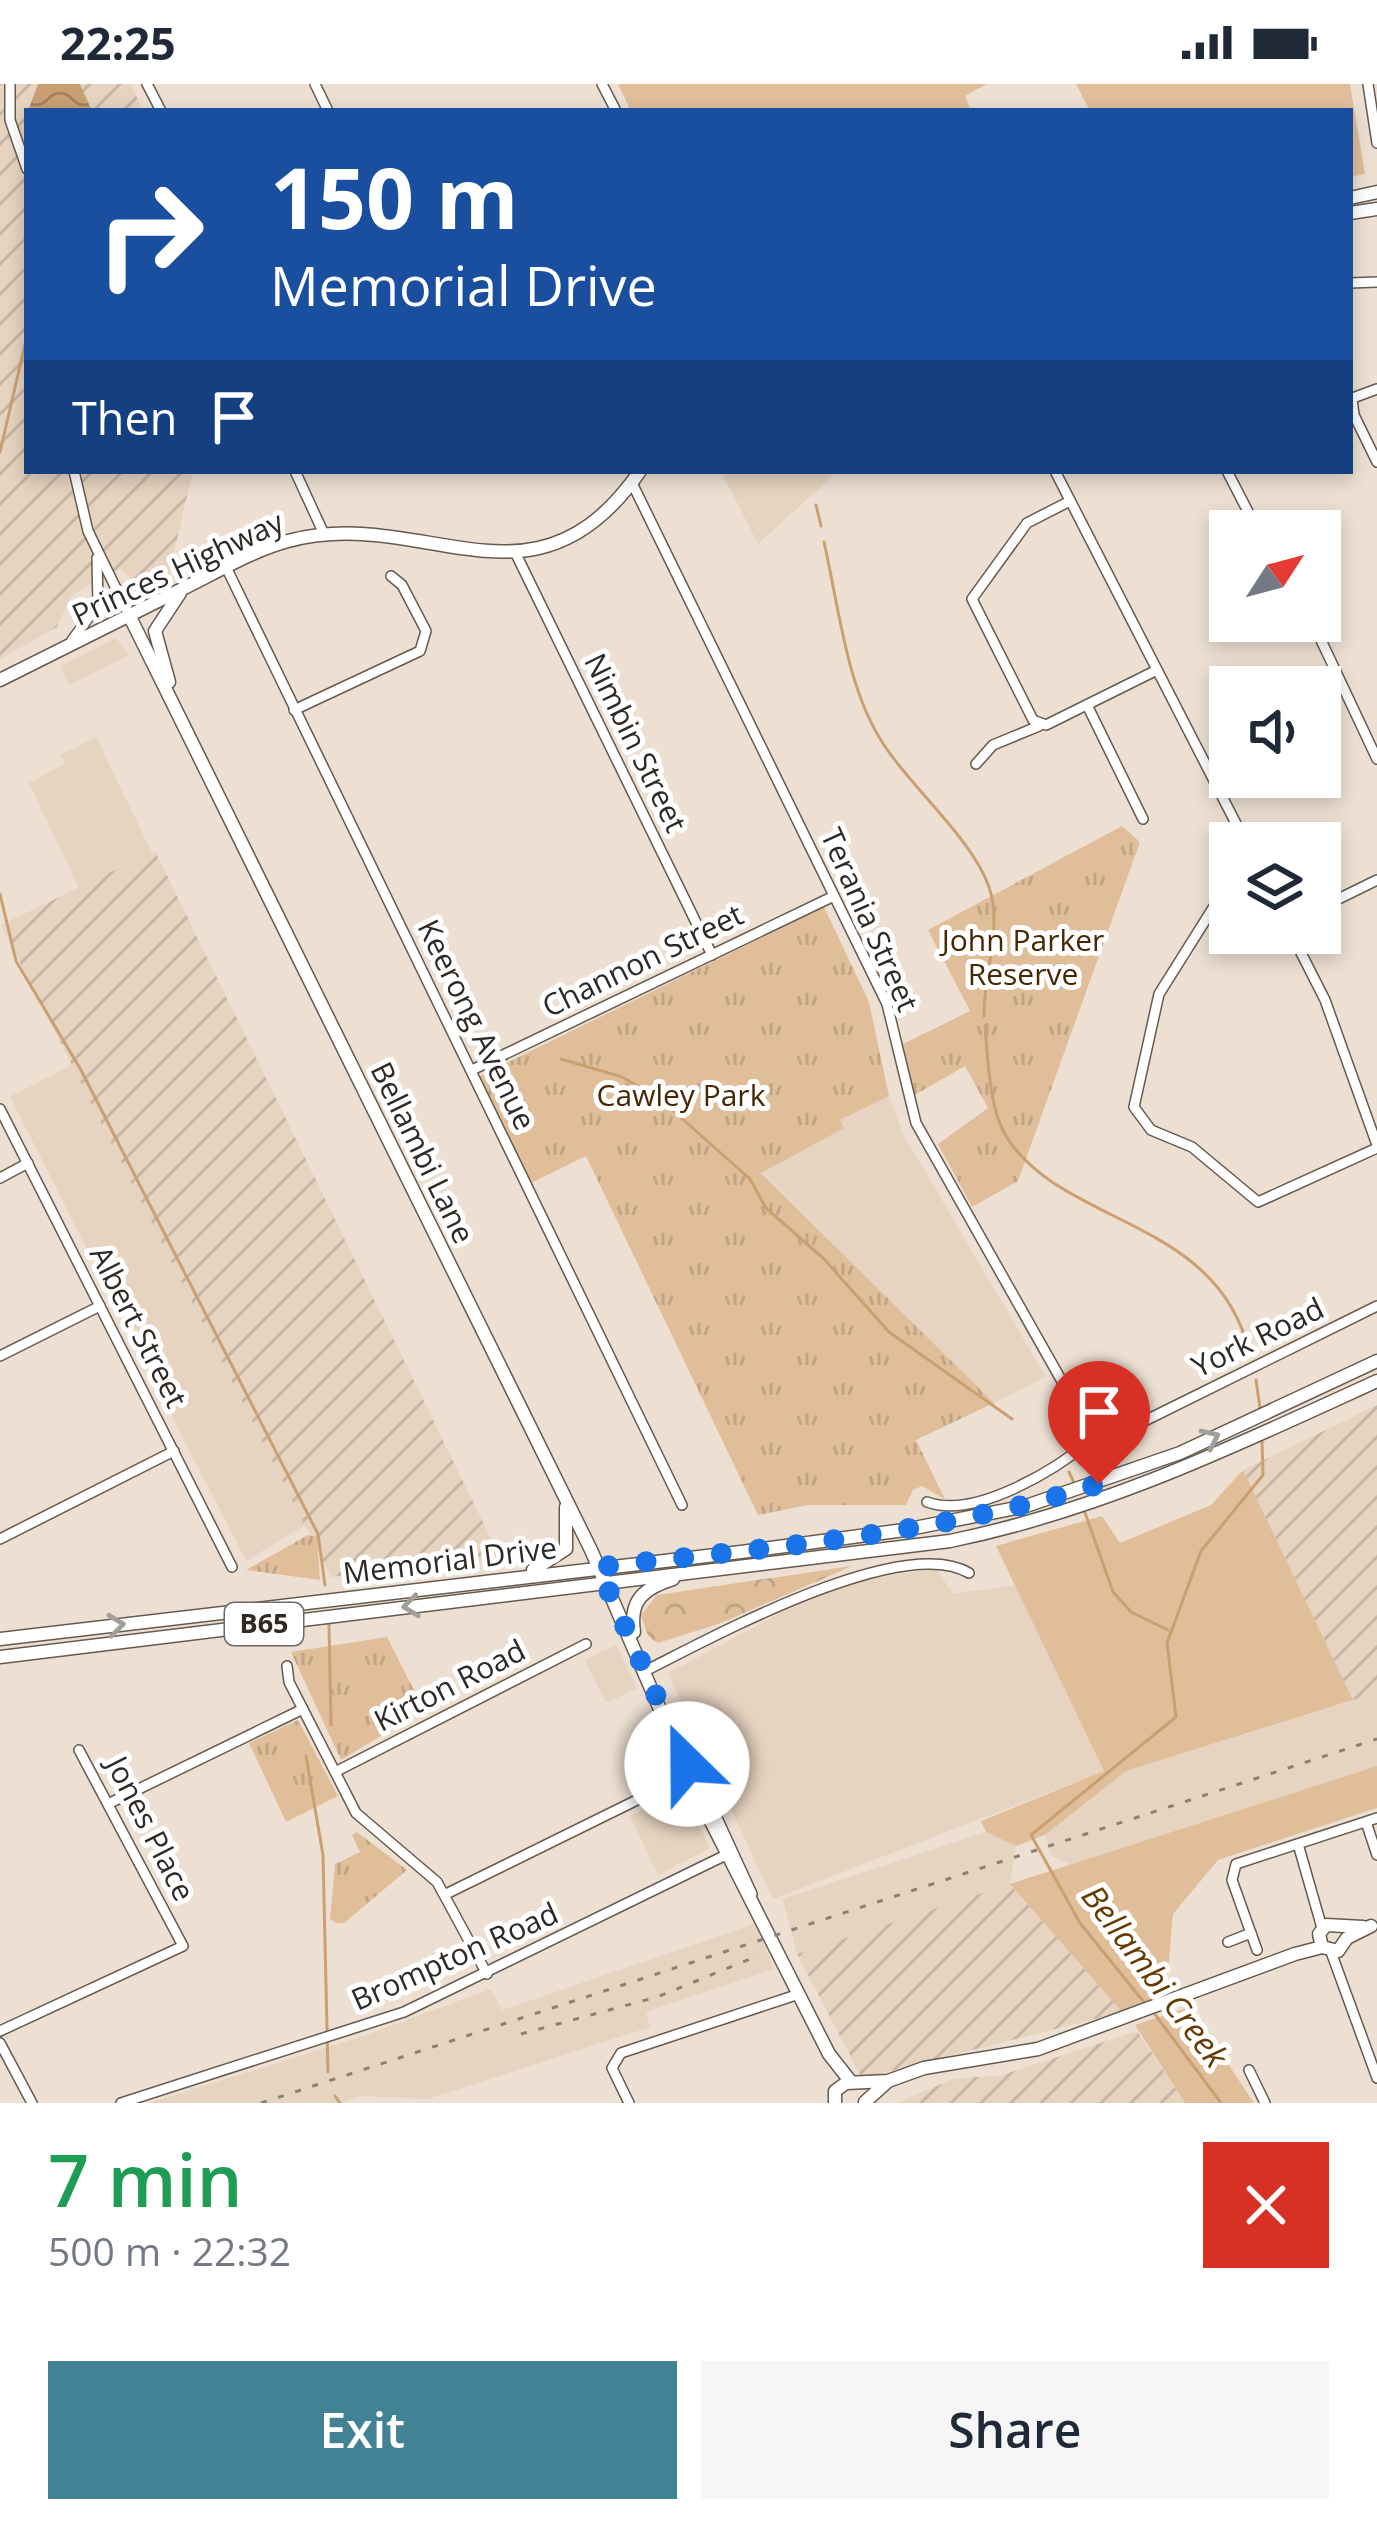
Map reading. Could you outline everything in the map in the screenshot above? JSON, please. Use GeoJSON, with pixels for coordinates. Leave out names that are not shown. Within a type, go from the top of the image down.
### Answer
{"type":"FeatureCollection","features":[{"type":"Feature","properties":{"kind":"main road","name":"Princes Highway"},"geometry":{"type":"LineString","coordinates":[[0,680],[279,544],[325,534],[515,552],[572,537],[604,514],[636,477]]}},
{"type":"Feature","properties":{"kind":"main road"},"geometry":{"type":"LineString","coordinates":[[185,587],[164,610],[155,632],[186,731]]}},
{"type":"Feature","properties":{"kind":"main road","name":"Bellambi Lane"},"geometry":{"type":"LineString","coordinates":[[129,615],[564,1497],[666,1715]]}},
{"type":"Feature","properties":{"kind":"main road","name":"Memorial Drive"},"geometry":{"type":"LineString","coordinates":[[0,1640],[904,1530],[1099,1484],[1377,1361]]}},
{"type":"Feature","properties":{"kind":"main road","name":"Memorial Drive"},"geometry":{"type":"LineString","coordinates":[[0,1657],[913,1547],[1105,1500],[1377,1381]]}},
{"type":"Feature","properties":{"kind":"main road"},"geometry":{"type":"LineString","coordinates":[[510,1578],[544,1566],[566,1549],[564,1497]]}},
{"type":"Feature","properties":{"kind":"main road"},"geometry":{"type":"LineString","coordinates":[[637,1649],[632,1616],[642,1593],[703,1571]]}},
{"type":"Feature","properties":{"kind":"main road"},"geometry":{"type":"LineString","coordinates":[[666,1715],[701,1762],[722,1838]]}},
{"type":"Feature","properties":{"kind":"main road"},"geometry":{"type":"LineString","coordinates":[[666,1715],[690,1784],[730,1853],[829,2054],[865,2103],[888,2081]]}},
{"type":"Feature","properties":{"kind":"main road"},"geometry":{"type":"LineString","coordinates":[[685,1768],[701,1762]]}},
{"type":"Feature","properties":{"kind":"main road"},"geometry":{"type":"LineString","coordinates":[[690,1784],[707,1778]]}},
{"type":"Feature","properties":{"kind":"main road"},"geometry":{"type":"LineString","coordinates":[[829,2054],[833,2099],[855,2084],[1038,2050],[1374,1925]]}},
{"type":"Feature","properties":{"kind":"street"},"geometry":{"type":"LineString","coordinates":[[10,84],[10,120],[24,160]]}},
{"type":"Feature","properties":{"kind":"street"},"geometry":{"type":"LineString","coordinates":[[1372,92],[1377,143]]}},
{"type":"Feature","properties":{"kind":"street"},"geometry":{"type":"LineString","coordinates":[[1353,404],[1377,462]]}},
{"type":"Feature","properties":{"kind":"street"},"geometry":{"type":"LineString","coordinates":[[75,474],[97,553],[129,615]]}},
{"type":"Feature","properties":{"kind":"street"},"geometry":{"type":"LineString","coordinates":[[297,474],[325,534]]}},
{"type":"Feature","properties":{"kind":"street"},"geometry":{"type":"LineString","coordinates":[[1056,474],[1235,822]]}},
{"type":"Feature","properties":{"kind":"street"},"geometry":{"type":"LineString","coordinates":[[1229,474],[1247,510]]}},
{"type":"Feature","properties":{"kind":"street","name":"Terania Street"},"geometry":{"type":"LineString","coordinates":[[636,477],[887,1004],[916,1123],[1094,1438]]}},
{"type":"Feature","properties":{"kind":"street"},"geometry":{"type":"LineString","coordinates":[[1039,726],[972,599],[1027,523],[1070,501]]}},
{"type":"Feature","properties":{"kind":"street","name":"Nimbin Street"},"geometry":{"type":"LineString","coordinates":[[515,552],[712,955]]}},
{"type":"Feature","properties":{"kind":"street"},"geometry":{"type":"LineString","coordinates":[[67,646],[98,605],[97,553]]}},
{"type":"Feature","properties":{"kind":"street","name":"Keerong Avenue"},"geometry":{"type":"LineString","coordinates":[[226,567],[682,1505]]}},
{"type":"Feature","properties":{"kind":"street"},"geometry":{"type":"LineString","coordinates":[[294,710],[420,651],[426,631],[402,585],[391,576]]}},
{"type":"Feature","properties":{"kind":"street"},"geometry":{"type":"LineString","coordinates":[[1322,642],[1377,759]]}},
{"type":"Feature","properties":{"kind":"street"},"geometry":{"type":"LineString","coordinates":[[976,764],[993,745],[1156,670]]}},
{"type":"Feature","properties":{"kind":"street"},"geometry":{"type":"LineString","coordinates":[[1087,705],[1143,818]]}},
{"type":"Feature","properties":{"kind":"street"},"geometry":{"type":"LineString","coordinates":[[1341,898],[1377,880]]}},
{"type":"Feature","properties":{"kind":"street","name":"Channon Street"},"geometry":{"type":"LineString","coordinates":[[472,1070],[834,896]]}},
{"type":"Feature","properties":{"kind":"street"},"geometry":{"type":"LineString","coordinates":[[1209,914],[1159,994],[1134,1107],[1151,1130],[1192,1147],[1258,1202],[1377,1146],[1325,1000],[1302,954]]}},
{"type":"Feature","properties":{"kind":"street","name":"Albert Street"},"geometry":{"type":"LineString","coordinates":[[0,1109],[232,1567]]}},
{"type":"Feature","properties":{"kind":"street"},"geometry":{"type":"LineString","coordinates":[[0,1178],[28,1163]]}},
{"type":"Feature","properties":{"kind":"street"},"geometry":{"type":"LineString","coordinates":[[0,1356],[100,1306]]}},
{"type":"Feature","properties":{"kind":"street","name":"York Road"},"geometry":{"type":"LineString","coordinates":[[927,1502],[951,1508],[974,1502],[1094,1438],[1108,1439],[1377,1306]]}},
{"type":"Feature","properties":{"kind":"street"},"geometry":{"type":"LineString","coordinates":[[0,1539],[174,1451]]}},
{"type":"Feature","properties":{"kind":"street"},"geometry":{"type":"LineString","coordinates":[[647,1670],[864,1573],[939,1562],[969,1573]]}},
{"type":"Feature","properties":{"kind":"street","name":"Kirton Road"},"geometry":{"type":"LineString","coordinates":[[335,1772],[586,1644]]}},
{"type":"Feature","properties":{"kind":"street"},"geometry":{"type":"LineString","coordinates":[[287,1666],[303,1709],[368,1828],[427,1872],[446,1894],[487,1974]]}},
{"type":"Feature","properties":{"kind":"street"},"geometry":{"type":"LineString","coordinates":[[110,1803],[303,1709]]}},
{"type":"Feature","properties":{"kind":"street","name":"Jones Place"},"geometry":{"type":"LineString","coordinates":[[0,2031],[183,1946],[79,1750]]}},
{"type":"Feature","properties":{"kind":"street"},"geometry":{"type":"LineString","coordinates":[[446,1894],[640,1798],[685,1768]]}},
{"type":"Feature","properties":{"kind":"street"},"geometry":{"type":"LineString","coordinates":[[640,1798],[690,1784]]}},
{"type":"Feature","properties":{"kind":"street"},"geometry":{"type":"LineString","coordinates":[[712,1807],[745,1868],[755,1904]]}},
{"type":"Feature","properties":{"kind":"street"},"geometry":{"type":"LineString","coordinates":[[1257,1950],[1233,1870],[1242,1859],[1371,1820],[1377,1855]]}},
{"type":"Feature","properties":{"kind":"street"},"geometry":{"type":"LineString","coordinates":[[1298,1844],[1377,2078]]}},
{"type":"Feature","properties":{"kind":"street","name":"Brompton Road"},"geometry":{"type":"LineString","coordinates":[[121,2103],[404,2012],[730,1853]]}},
{"type":"Feature","properties":{"kind":"street"},"geometry":{"type":"LineString","coordinates":[[1228,1942],[1251,1933]]}},
{"type":"Feature","properties":{"kind":"street"},"geometry":{"type":"LineString","coordinates":[[629,2103],[612,2065],[625,2051],[800,1994]]}},
{"type":"Feature","properties":{"kind":"street"},"geometry":{"type":"LineString","coordinates":[[0,2043],[32,2103]]}},
{"type":"Feature","properties":{"kind":"street"},"geometry":{"type":"LineString","coordinates":[[1250,2070],[1265,2103]]}},
{"type":"Feature","properties":{"kind":"shaded area"},"geometry":{"type":"Polygon","coordinates":[[[0,84],[131,84],[142,108],[24,108],[24,474],[192,474],[168,578],[141,591],[121,568],[72,595],[57,627],[0,659],[0,84]]]}},
{"type":"Feature","properties":{"kind":"shaded area"},"geometry":{"type":"Polygon","coordinates":[[[723,474],[835,474],[758,544],[723,474]]]}},
{"type":"Feature","properties":{"kind":"shaded area"},"geometry":{"type":"Polygon","coordinates":[[[116,638],[129,655],[69,685],[60,666],[116,638]]]}},
{"type":"Feature","properties":{"kind":"shaded area"},"geometry":{"type":"Polygon","coordinates":[[[96,737],[152,853],[79,888],[29,783],[65,764],[61,755],[96,737]]]}},
{"type":"Feature","properties":{"kind":"shaded area"},"geometry":{"type":"Polygon","coordinates":[[[155,851],[501,1559],[331,1577],[1,925],[155,851]]]}},
{"type":"Feature","properties":{"kind":"shaded area"},"geometry":{"type":"Polygon","coordinates":[[[72,1065],[305,1525],[246,1561],[10,1097],[72,1065]]]}},
{"type":"Feature","properties":{"kind":"shaded area"},"geometry":{"type":"Polygon","coordinates":[[[889,1096],[903,1134],[1046,1377],[994,1403],[761,1172],[843,1128],[840,1120],[889,1096]]]}},
{"type":"Feature","properties":{"kind":"shaded area"},"geometry":{"type":"Polygon","coordinates":[[[1377,1405],[1377,1693],[1353,1700],[1243,1470],[1377,1405]]]}},
{"type":"Feature","properties":{"kind":"shaded area"},"geometry":{"type":"Polygon","coordinates":[[[936,1569],[953,1594],[1015,1585],[1104,1771],[773,1899],[668,1673],[783,1612],[860,1580],[936,1569]]]}},
{"type":"Feature","properties":{"kind":"shaded area"},"geometry":{"type":"Polygon","coordinates":[[[616,1645],[637,1688],[606,1703],[585,1660],[616,1645]]]}},
{"type":"Feature","properties":{"kind":"shaded area"},"geometry":{"type":"Polygon","coordinates":[[[1377,1693],[1377,1766],[1071,1864],[1052,1857],[1045,1835],[1126,1771],[1377,1693]]]}},
{"type":"Feature","properties":{"kind":"shaded area"},"geometry":{"type":"Polygon","coordinates":[[[682,1791],[710,1848],[658,1875],[630,1816],[682,1791]]]}},
{"type":"Feature","properties":{"kind":"shaded area"},"geometry":{"type":"Polygon","coordinates":[[[986,1832],[1016,1846],[1010,1884],[797,1954],[783,1899],[986,1832]]]}},
{"type":"Feature","properties":{"kind":"shaded area"},"geometry":{"type":"Polygon","coordinates":[[[1010,1884],[1122,2012],[862,2078],[797,1954],[1010,1884]]]}},
{"type":"Feature","properties":{"kind":"shaded area"},"geometry":{"type":"Polygon","coordinates":[[[755,1924],[774,1969],[646,2012],[650,2027],[428,2099],[361,2096],[339,2103],[149,2103],[363,2036],[491,1989],[502,2010],[755,1924]]]}},
{"type":"Feature","properties":{"kind":"shaded area"},"geometry":{"type":"Polygon","coordinates":[[[1137,2031],[1185,2103],[898,2103],[953,2079],[1002,2075],[1137,2031]]]}},
{"type":"Feature","properties":{"kind":"green space"},"geometry":{"type":"Polygon","coordinates":[[[618,84],[987,84],[965,96],[970,108],[630,108],[618,84]]]}},
{"type":"Feature","properties":{"kind":"green space"},"geometry":{"type":"Polygon","coordinates":[[[1076,84],[1350,84],[1365,174],[1353,176],[1353,108],[1088,108],[1076,84]]]}},
{"type":"Feature","properties":{"kind":"green space","name":"John Parker Reserve"},"geometry":{"type":"Polygon","coordinates":[[[1122,826],[1140,842],[1018,1181],[972,1207],[938,1144],[988,1108],[965,1066],[913,1096],[903,1044],[970,1011],[928,930],[1122,826]]]}},
{"type":"Feature","properties":{"kind":"green space","name":"Cawley Park"},"geometry":{"type":"Polygon","coordinates":[[[824,907],[869,1002],[889,1096],[840,1120],[844,1128],[761,1173],[994,1403],[916,1440],[945,1499],[922,1486],[913,1490],[906,1505],[808,1505],[758,1515],[586,1156],[531,1183],[480,1076],[824,907]]]}},
{"type":"Feature","properties":{"kind":"green space"},"geometry":{"type":"Polygon","coordinates":[[[1243,1470],[1353,1700],[1126,1771],[1045,1835],[1016,1846],[986,1832],[981,1821],[1104,1771],[996,1546],[1102,1516],[1120,1543],[1211,1505],[1243,1470]]]}},
{"type":"Feature","properties":{"kind":"green space"},"geometry":{"type":"Polygon","coordinates":[[[308,1535],[317,1537],[320,1580],[246,1570],[308,1535]]]}},
{"type":"Feature","properties":{"kind":"green space"},"geometry":{"type":"Polygon","coordinates":[[[852,1566],[721,1623],[658,1643],[648,1636],[641,1615],[657,1595],[852,1566]]]}},
{"type":"Feature","properties":{"kind":"green space"},"geometry":{"type":"Polygon","coordinates":[[[387,1637],[424,1710],[341,1760],[291,1652],[387,1637]]]}},
{"type":"Feature","properties":{"kind":"green space"},"geometry":{"type":"Polygon","coordinates":[[[298,1720],[338,1796],[286,1822],[249,1743],[298,1720]]]}},
{"type":"Feature","properties":{"kind":"green space"},"geometry":{"type":"Polygon","coordinates":[[[1377,1766],[1377,1808],[1218,1860],[1173,1914],[1166,1996],[1122,2012],[1010,1884],[1377,1766]]]}},
{"type":"Feature","properties":{"kind":"green space"},"geometry":{"type":"Polygon","coordinates":[[[357,1832],[407,1870],[344,1923],[336,1923],[330,1919],[335,1864],[360,1852],[352,1835],[357,1832]]]}},
{"type":"Feature","properties":{"kind":"green space"},"geometry":{"type":"Polygon","coordinates":[[[1190,2007],[1254,2103],[1185,2103],[1135,2025],[1190,2007]]]}},
{"type":"Feature","properties":{"kind":"water"},"geometry":{"type":"Polygon","coordinates":[[[38,84],[80,84],[91,108],[29,108],[38,84]]]}},
{"type":"Feature","properties":{"kind":"waterway"},"geometry":{"type":"LineString","coordinates":[[0,452],[24,349]]}},
{"type":"Feature","properties":{"kind":"waterway"},"geometry":{"type":"LineString","coordinates":[[816,505],[821,526]]}},
{"type":"Feature","properties":{"kind":"waterway"},"geometry":{"type":"LineString","coordinates":[[824,542],[846,648],[871,723],[970,851],[989,887],[994,919],[984,1016]]}},
{"type":"Feature","properties":{"kind":"waterway"},"geometry":{"type":"LineString","coordinates":[[0,894],[16,961],[81,1070],[318,1534],[325,1585]]}},
{"type":"Feature","properties":{"kind":"waterway"},"geometry":{"type":"LineString","coordinates":[[985,1026],[993,1098],[1006,1136],[1031,1166],[1063,1189],[1172,1248],[1205,1274],[1231,1307],[1249,1351]]}},
{"type":"Feature","properties":{"kind":"waterway"},"geometry":{"type":"LineString","coordinates":[[561,1059],[622,1077],[660,1099],[750,1179],[766,1208],[824,1259],[889,1332],[1012,1419]]}},
{"type":"Feature","properties":{"kind":"waterway"},"geometry":{"type":"LineString","coordinates":[[1256,1380],[1260,1408]]}},
{"type":"Feature","properties":{"kind":"waterway","name":"Bellambi Creek"},"geometry":{"type":"LineString","coordinates":[[1147,2006],[1080,1923],[1031,1835],[1176,1717],[1167,1643],[1201,1551],[1263,1475],[1262,1441]]}},
{"type":"Feature","properties":{"kind":"waterway"},"geometry":{"type":"LineString","coordinates":[[1069,1472],[1076,1487]]}},
{"type":"Feature","properties":{"kind":"waterway"},"geometry":{"type":"LineString","coordinates":[[1083,1507],[1113,1592],[1131,1612],[1168,1630]]}},
{"type":"Feature","properties":{"kind":"waterway"},"geometry":{"type":"LineString","coordinates":[[329,1624],[331,1725]]}},
{"type":"Feature","properties":{"kind":"waterway"},"geometry":{"type":"LineString","coordinates":[[306,1756],[323,1855],[328,2072]]}},
{"type":"Feature","properties":{"kind":"waterway","name":"Bellambi Creek"},"geometry":{"type":"LineString","coordinates":[[1154,2013],[1221,2103]]}},
{"type":"Feature","properties":{"kind":"waterway"},"geometry":{"type":"LineString","coordinates":[[335,2096],[340,2103]]}},
{"type":"Feature","properties":{"kind":"railway"},"geometry":{"type":"LineString","coordinates":[[261,2103],[1377,1739]]}},
{"type":"Feature","properties":{"kind":"railway"},"geometry":{"type":"LineString","coordinates":[[521,2034],[657,1997],[760,1955]]}},
{"type":"Feature","properties":{"kind":"route"},"geometry":{"type":"LineString","coordinates":[[687,1764],[685,1767],[647,1670],[598,1567],[904,1530],[1026,1506],[1099,1484]]}}]}
